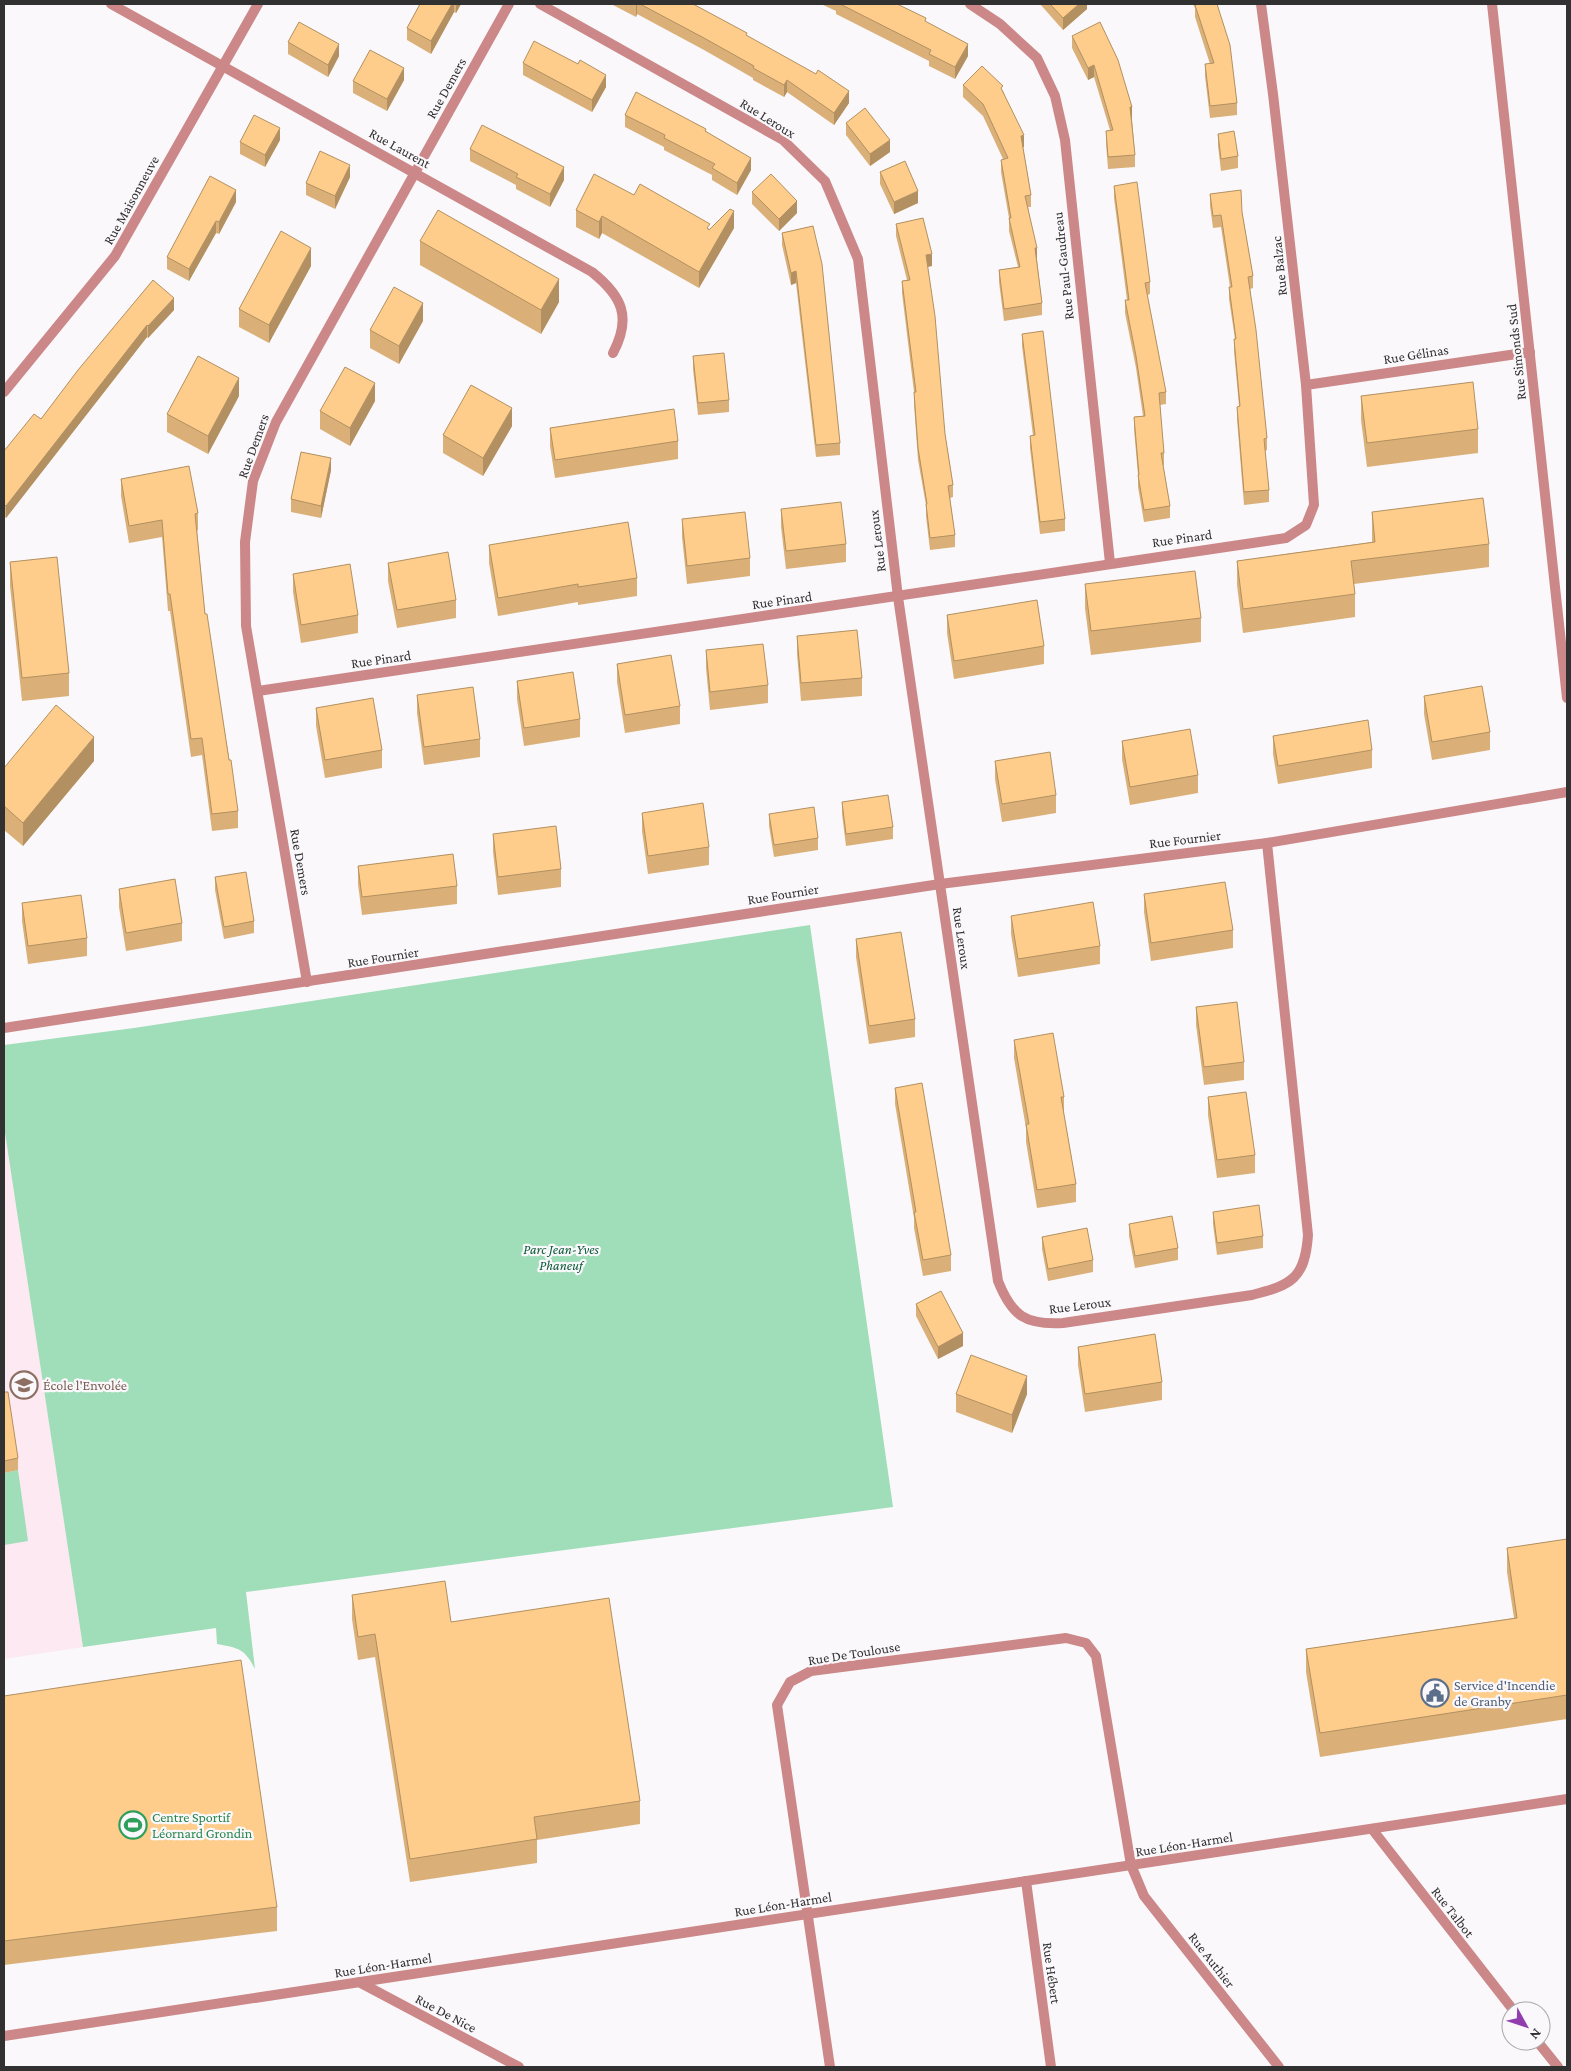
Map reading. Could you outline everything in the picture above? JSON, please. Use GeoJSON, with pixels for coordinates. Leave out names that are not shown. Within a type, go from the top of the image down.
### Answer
{"type":"FeatureCollection","features":[{"type":"Feature","properties":{"kind":"street","name":"Rue Laurent"},"geometry":{"type":"LineString","coordinates":[[111,4],[574,260],[592,272],[609,286],[618,300],[624,317],[619,342],[613,353]]}},
{"type":"Feature","properties":{"kind":"street","name":"Rue Maisonneuve"},"geometry":{"type":"LineString","coordinates":[[4,392],[115,256],[258,4]]}},
{"type":"Feature","properties":{"kind":"street","name":"Rue Demers"},"geometry":{"type":"LineString","coordinates":[[307,982],[246,626],[245,542],[253,481],[276,422],[509,4]]}},
{"type":"Feature","properties":{"kind":"street","name":"Rue Leroux"},"geometry":{"type":"LineString","coordinates":[[540,4],[782,140],[825,181],[858,259],[898,597],[998,1281],[1006,1300],[1018,1314],[1040,1324],[1063,1323],[1252,1295],[1281,1287],[1296,1276],[1306,1257],[1308,1235],[1267,843]]}},
{"type":"Feature","properties":{"kind":"street","name":"Rue Paul-Gaudreau"},"geometry":{"type":"LineString","coordinates":[[970,4],[1000,24],[1037,58],[1055,96],[1065,140],[1110,562]]}},
{"type":"Feature","properties":{"kind":"street","name":"Rue Balzac"},"geometry":{"type":"LineString","coordinates":[[1261,4],[1306,385],[1314,505],[1306,525]]}},
{"type":"Feature","properties":{"kind":"street","name":"Rue Simonds Sud"},"geometry":{"type":"LineString","coordinates":[[1492,4],[1567,698]]}},
{"type":"Feature","properties":{"kind":"street","name":"Rue Gélinas"},"geometry":{"type":"LineString","coordinates":[[1306,385],[1530,352]]}},
{"type":"Feature","properties":{"kind":"street","name":"Rue Pinard"},"geometry":{"type":"LineString","coordinates":[[258,691],[898,597],[1110,562],[1286,538],[1306,525]]}},
{"type":"Feature","properties":{"kind":"street","name":"Rue Fournier"},"geometry":{"type":"LineString","coordinates":[[4,1028],[940,884],[1267,843],[1567,792]]}},
{"type":"Feature","properties":{"kind":"street","name":"Rue De Toulouse"},"geometry":{"type":"LineString","coordinates":[[830,2067],[778,1705],[790,1682],[811,1671],[1066,1638],[1086,1643],[1096,1656],[1131,1865]]}},
{"type":"Feature","properties":{"kind":"street","name":"Rue Léon-Harmel"},"geometry":{"type":"LineString","coordinates":[[4,2036],[1567,1799]]}},
{"type":"Feature","properties":{"kind":"street","name":"Rue Talbot"},"geometry":{"type":"LineString","coordinates":[[1372,1829],[1506,2001]]}},
{"type":"Feature","properties":{"kind":"street","name":"Rue Authier"},"geometry":{"type":"LineString","coordinates":[[1131,1865],[1144,1896],[1279,2067]]}},
{"type":"Feature","properties":{"kind":"street","name":"Rue Hébert"},"geometry":{"type":"LineString","coordinates":[[1026,1881],[1050,2067]]}},
{"type":"Feature","properties":{"kind":"street","name":"Rue De Nice"},"geometry":{"type":"LineString","coordinates":[[359,1982],[519,2067]]}},
{"type":"Feature","properties":{"kind":"street"},"geometry":{"type":"LineString","coordinates":[[1545,2051],[1558,2067]]}},
{"type":"Feature","properties":{"kind":"shaded area","name":"École l'Envolée"},"geometry":{"type":"Polygon","coordinates":[[[4,1123],[83,1647],[4,1659],[4,1123]]]}},
{"type":"Feature","properties":{"kind":"green space","name":"Parc Jean-Yves Phaneuf"},"geometry":{"type":"Polygon","coordinates":[[[810,925],[893,1507],[246,1592],[255,1669],[248,1657],[240,1650],[217,1644],[216,1628],[83,1647],[4,1126],[4,1045],[134,1028],[810,925]]]}},
{"type":"Feature","properties":{"kind":"green space"},"geometry":{"type":"Polygon","coordinates":[[[18,1470],[28,1541],[4,1545],[4,1473],[18,1470]]]}},
{"type":"Feature","properties":{"kind":"building"},"geometry":{"type":"Polygon","coordinates":[[[420,4],[452,4],[431,41],[407,28],[420,4]]]}},
{"type":"Feature","properties":{"kind":"building"},"geometry":{"type":"Polygon","coordinates":[[[640,4],[693,4],[747,33],[746,35],[816,74],[818,70],[849,91],[834,113],[787,80],[784,85],[753,68],[754,66],[640,4]]]}},
{"type":"Feature","properties":{"kind":"building"},"geometry":{"type":"Polygon","coordinates":[[[840,4],[897,4],[926,18],[925,21],[968,44],[955,67],[929,54],[931,50],[840,4]]]}},
{"type":"Feature","properties":{"kind":"building"},"geometry":{"type":"Polygon","coordinates":[[[1050,4],[1079,4],[1063,18],[1050,4]]]}},
{"type":"Feature","properties":{"kind":"building"},"geometry":{"type":"Polygon","coordinates":[[[1217,4],[1230,45],[1237,103],[1210,106],[1205,64],[1214,63],[1195,5],[1217,4]]]}},
{"type":"Feature","properties":{"kind":"building"},"geometry":{"type":"Polygon","coordinates":[[[299,22],[339,44],[328,65],[288,42],[299,22]]]}},
{"type":"Feature","properties":{"kind":"building"},"geometry":{"type":"Polygon","coordinates":[[[1100,22],[1118,60],[1132,107],[1130,107],[1135,155],[1108,157],[1106,131],[1113,130],[1094,65],[1088,68],[1072,36],[1100,22]]]}},
{"type":"Feature","properties":{"kind":"building"},"geometry":{"type":"Polygon","coordinates":[[[534,41],[578,64],[580,60],[606,75],[592,100],[523,63],[534,41]]]}},
{"type":"Feature","properties":{"kind":"building"},"geometry":{"type":"Polygon","coordinates":[[[370,50],[404,68],[387,99],[353,81],[370,50]]]}},
{"type":"Feature","properties":{"kind":"building"},"geometry":{"type":"Polygon","coordinates":[[[982,66],[1003,86],[1001,88],[1024,135],[1021,136],[1031,195],[1025,196],[1037,248],[1035,248],[1042,303],[1004,309],[999,270],[1020,267],[1009,218],[1011,218],[1001,160],[1008,158],[983,104],[963,85],[982,66]]]}},
{"type":"Feature","properties":{"kind":"building"},"geometry":{"type":"Polygon","coordinates":[[[636,92],[706,129],[705,131],[751,158],[737,183],[712,168],[715,164],[664,138],[665,135],[625,115],[636,92]]]}},
{"type":"Feature","properties":{"kind":"building"},"geometry":{"type":"Polygon","coordinates":[[[865,108],[890,140],[870,154],[846,123],[865,108]]]}},
{"type":"Feature","properties":{"kind":"building"},"geometry":{"type":"Polygon","coordinates":[[[254,115],[280,128],[265,155],[240,142],[254,115]]]}},
{"type":"Feature","properties":{"kind":"building"},"geometry":{"type":"Polygon","coordinates":[[[482,125],[564,167],[550,194],[516,177],[518,174],[470,149],[482,125]]]}},
{"type":"Feature","properties":{"kind":"building"},"geometry":{"type":"Polygon","coordinates":[[[1234,131],[1238,156],[1221,159],[1218,134],[1234,131]]]}},
{"type":"Feature","properties":{"kind":"building"},"geometry":{"type":"Polygon","coordinates":[[[320,151],[350,165],[335,196],[306,183],[320,151]]]}},
{"type":"Feature","properties":{"kind":"building"},"geometry":{"type":"Polygon","coordinates":[[[905,161],[918,191],[894,202],[880,172],[905,161]]]}},
{"type":"Feature","properties":{"kind":"building"},"geometry":{"type":"Polygon","coordinates":[[[594,174],[634,195],[640,184],[710,224],[707,228],[709,230],[730,209],[734,211],[699,272],[602,216],[599,222],[576,210],[594,174]]]}},
{"type":"Feature","properties":{"kind":"building"},"geometry":{"type":"Polygon","coordinates":[[[771,174],[797,201],[779,219],[752,192],[771,174]]]}},
{"type":"Feature","properties":{"kind":"building"},"geometry":{"type":"Polygon","coordinates":[[[210,176],[236,190],[219,222],[216,221],[189,269],[167,257],[210,176]]]}},
{"type":"Feature","properties":{"kind":"building"},"geometry":{"type":"Polygon","coordinates":[[[1137,182],[1150,282],[1145,283],[1166,392],[1159,393],[1164,453],[1161,453],[1170,506],[1144,510],[1138,475],[1134,417],[1145,416],[1125,300],[1129,300],[1114,186],[1137,182]]]}},
{"type":"Feature","properties":{"kind":"building"},"geometry":{"type":"Polygon","coordinates":[[[1241,190],[1242,212],[1253,276],[1248,277],[1256,330],[1267,438],[1264,439],[1269,490],[1244,492],[1237,407],[1240,406],[1234,339],[1236,339],[1229,287],[1232,287],[1221,215],[1213,216],[1210,194],[1241,190]]]}},
{"type":"Feature","properties":{"kind":"building"},"geometry":{"type":"Polygon","coordinates":[[[438,210],[559,279],[541,310],[420,241],[438,210]]]}},
{"type":"Feature","properties":{"kind":"building"},"geometry":{"type":"Polygon","coordinates":[[[923,218],[932,254],[926,255],[935,316],[945,434],[953,485],[948,486],[955,535],[930,538],[927,504],[918,448],[914,392],[916,392],[902,281],[910,280],[896,224],[923,218]]]}},
{"type":"Feature","properties":{"kind":"building"},"geometry":{"type":"Polygon","coordinates":[[[813,226],[822,264],[840,443],[816,445],[796,271],[791,273],[782,233],[813,226]]]}},
{"type":"Feature","properties":{"kind":"building"},"geometry":{"type":"Polygon","coordinates":[[[281,231],[311,248],[269,325],[239,309],[281,231]]]}},
{"type":"Feature","properties":{"kind":"building"},"geometry":{"type":"Polygon","coordinates":[[[153,280],[174,298],[147,325],[6,506],[4,504],[4,451],[34,414],[41,419],[78,370],[153,280]]]}},
{"type":"Feature","properties":{"kind":"building"},"geometry":{"type":"Polygon","coordinates":[[[394,287],[423,303],[399,346],[370,330],[394,287]]]}},
{"type":"Feature","properties":{"kind":"building"},"geometry":{"type":"Polygon","coordinates":[[[1043,331],[1065,519],[1040,522],[1030,436],[1035,435],[1022,334],[1043,331]]]}},
{"type":"Feature","properties":{"kind":"building"},"geometry":{"type":"Polygon","coordinates":[[[724,353],[729,400],[698,403],[693,356],[724,353]]]}},
{"type":"Feature","properties":{"kind":"building"},"geometry":{"type":"Polygon","coordinates":[[[198,356],[239,378],[208,436],[167,414],[198,356]]]}},
{"type":"Feature","properties":{"kind":"building"},"geometry":{"type":"Polygon","coordinates":[[[345,367],[375,383],[350,428],[320,411],[345,367]]]}},
{"type":"Feature","properties":{"kind":"building"},"geometry":{"type":"Polygon","coordinates":[[[1473,382],[1478,429],[1367,443],[1361,396],[1473,382]]]}},
{"type":"Feature","properties":{"kind":"building"},"geometry":{"type":"Polygon","coordinates":[[[471,385],[512,408],[483,458],[443,435],[471,385]]]}},
{"type":"Feature","properties":{"kind":"building"},"geometry":{"type":"Polygon","coordinates":[[[674,409],[678,441],[555,460],[550,428],[674,409]]]}},
{"type":"Feature","properties":{"kind":"building"},"geometry":{"type":"Polygon","coordinates":[[[301,452],[331,458],[321,506],[291,499],[301,452]]]}},
{"type":"Feature","properties":{"kind":"building"},"geometry":{"type":"Polygon","coordinates":[[[189,466],[198,513],[195,514],[205,614],[207,614],[238,811],[212,814],[202,738],[191,739],[170,594],[168,594],[162,520],[129,526],[121,479],[189,466]]]}},
{"type":"Feature","properties":{"kind":"building"},"geometry":{"type":"Polygon","coordinates":[[[1483,498],[1489,544],[1351,561],[1355,594],[1243,609],[1237,561],[1375,542],[1372,512],[1483,498]]]}},
{"type":"Feature","properties":{"kind":"building"},"geometry":{"type":"Polygon","coordinates":[[[841,502],[846,544],[786,551],[781,509],[841,502]]]}},
{"type":"Feature","properties":{"kind":"building"},"geometry":{"type":"Polygon","coordinates":[[[745,512],[750,558],[687,566],[682,519],[745,512]]]}},
{"type":"Feature","properties":{"kind":"building"},"geometry":{"type":"Polygon","coordinates":[[[628,522],[637,578],[578,587],[578,584],[498,598],[489,545],[628,522]]]}},
{"type":"Feature","properties":{"kind":"building"},"geometry":{"type":"Polygon","coordinates":[[[448,552],[456,600],[397,610],[388,563],[448,552]]]}},
{"type":"Feature","properties":{"kind":"building"},"geometry":{"type":"Polygon","coordinates":[[[57,557],[69,673],[22,678],[10,562],[57,557]]]}},
{"type":"Feature","properties":{"kind":"building"},"geometry":{"type":"Polygon","coordinates":[[[350,564],[358,615],[301,625],[293,574],[350,564]]]}},
{"type":"Feature","properties":{"kind":"building"},"geometry":{"type":"Polygon","coordinates":[[[1195,571],[1201,618],[1091,631],[1085,584],[1195,571]]]}},
{"type":"Feature","properties":{"kind":"building"},"geometry":{"type":"Polygon","coordinates":[[[1037,600],[1044,646],[954,661],[947,615],[1037,600]]]}},
{"type":"Feature","properties":{"kind":"building"},"geometry":{"type":"Polygon","coordinates":[[[857,630],[862,678],[801,683],[797,636],[857,630]]]}},
{"type":"Feature","properties":{"kind":"building"},"geometry":{"type":"Polygon","coordinates":[[[763,644],[768,685],[710,692],[706,650],[763,644]]]}},
{"type":"Feature","properties":{"kind":"building"},"geometry":{"type":"Polygon","coordinates":[[[671,655],[680,706],[625,715],[617,664],[671,655]]]}},
{"type":"Feature","properties":{"kind":"building"},"geometry":{"type":"Polygon","coordinates":[[[573,672],[580,719],[524,728],[517,681],[573,672]]]}},
{"type":"Feature","properties":{"kind":"building"},"geometry":{"type":"Polygon","coordinates":[[[1482,686],[1490,732],[1432,742],[1424,696],[1482,686]]]}},
{"type":"Feature","properties":{"kind":"building"},"geometry":{"type":"Polygon","coordinates":[[[473,687],[480,739],[424,747],[417,695],[473,687]]]}},
{"type":"Feature","properties":{"kind":"building"},"geometry":{"type":"Polygon","coordinates":[[[373,698],[382,750],[325,760],[316,708],[373,698]]]}},
{"type":"Feature","properties":{"kind":"building"},"geometry":{"type":"Polygon","coordinates":[[[56,705],[94,737],[23,823],[4,806],[4,768],[56,705]]]}},
{"type":"Feature","properties":{"kind":"building"},"geometry":{"type":"Polygon","coordinates":[[[1368,720],[1372,750],[1278,766],[1273,736],[1368,720]]]}},
{"type":"Feature","properties":{"kind":"building"},"geometry":{"type":"Polygon","coordinates":[[[1190,729],[1198,775],[1130,787],[1122,741],[1190,729]]]}},
{"type":"Feature","properties":{"kind":"building"},"geometry":{"type":"Polygon","coordinates":[[[1050,752],[1056,795],[1002,804],[995,761],[1050,752]]]}},
{"type":"Feature","properties":{"kind":"building"},"geometry":{"type":"Polygon","coordinates":[[[888,795],[893,827],[846,834],[842,802],[888,795]]]}},
{"type":"Feature","properties":{"kind":"building"},"geometry":{"type":"Polygon","coordinates":[[[703,803],[709,847],[648,856],[642,813],[703,803]]]}},
{"type":"Feature","properties":{"kind":"building"},"geometry":{"type":"Polygon","coordinates":[[[814,807],[818,838],[774,845],[769,814],[814,807]]]}},
{"type":"Feature","properties":{"kind":"building"},"geometry":{"type":"Polygon","coordinates":[[[556,826],[561,869],[498,877],[493,834],[556,826]]]}},
{"type":"Feature","properties":{"kind":"building"},"geometry":{"type":"Polygon","coordinates":[[[453,854],[457,886],[362,897],[358,866],[453,854]]]}},
{"type":"Feature","properties":{"kind":"building"},"geometry":{"type":"Polygon","coordinates":[[[246,872],[254,921],[224,927],[215,877],[246,872]]]}},
{"type":"Feature","properties":{"kind":"building"},"geometry":{"type":"Polygon","coordinates":[[[175,879],[182,923],[126,933],[119,889],[175,879]]]}},
{"type":"Feature","properties":{"kind":"building"},"geometry":{"type":"Polygon","coordinates":[[[1225,882],[1233,930],[1151,943],[1144,894],[1225,882]]]}},
{"type":"Feature","properties":{"kind":"building"},"geometry":{"type":"Polygon","coordinates":[[[81,895],[87,938],[28,946],[22,903],[81,895]]]}},
{"type":"Feature","properties":{"kind":"building"},"geometry":{"type":"Polygon","coordinates":[[[1093,902],[1100,946],[1018,959],[1011,916],[1093,902]]]}},
{"type":"Feature","properties":{"kind":"building"},"geometry":{"type":"Polygon","coordinates":[[[901,932],[915,1019],[869,1026],[856,939],[901,932]]]}},
{"type":"Feature","properties":{"kind":"building"},"geometry":{"type":"Polygon","coordinates":[[[1237,1002],[1244,1062],[1204,1067],[1196,1007],[1237,1002]]]}},
{"type":"Feature","properties":{"kind":"building"},"geometry":{"type":"Polygon","coordinates":[[[1053,1033],[1064,1097],[1061,1097],[1076,1184],[1037,1190],[1026,1124],[1029,1124],[1014,1040],[1053,1033]]]}},
{"type":"Feature","properties":{"kind":"building"},"geometry":{"type":"Polygon","coordinates":[[[922,1083],[951,1255],[923,1260],[895,1088],[922,1083]]]}},
{"type":"Feature","properties":{"kind":"building"},"geometry":{"type":"Polygon","coordinates":[[[1246,1092],[1255,1155],[1217,1160],[1208,1097],[1246,1092]]]}},
{"type":"Feature","properties":{"kind":"building"},"geometry":{"type":"Polygon","coordinates":[[[1259,1205],[1263,1236],[1217,1243],[1213,1212],[1259,1205]]]}},
{"type":"Feature","properties":{"kind":"building"},"geometry":{"type":"Polygon","coordinates":[[[1172,1216],[1178,1248],[1135,1256],[1129,1224],[1172,1216]]]}},
{"type":"Feature","properties":{"kind":"building"},"geometry":{"type":"Polygon","coordinates":[[[1087,1228],[1093,1260],[1048,1269],[1042,1237],[1087,1228]]]}},
{"type":"Feature","properties":{"kind":"building"},"geometry":{"type":"Polygon","coordinates":[[[941,1291],[963,1333],[938,1347],[916,1304],[941,1291]]]}},
{"type":"Feature","properties":{"kind":"building"},"geometry":{"type":"Polygon","coordinates":[[[1155,1334],[1162,1382],[1085,1394],[1078,1347],[1155,1334]]]}},
{"type":"Feature","properties":{"kind":"building"},"geometry":{"type":"Polygon","coordinates":[[[971,1355],[1027,1376],[1012,1415],[956,1394],[971,1355]]]}},
{"type":"Feature","properties":{"kind":"building","name":"École l'Envolée"},"geometry":{"type":"Polygon","coordinates":[[[4,1392],[8,1392],[18,1458],[4,1461],[4,1392]]]}},
{"type":"Feature","properties":{"kind":"building"},"geometry":{"type":"Polygon","coordinates":[[[1567,1539],[1567,1695],[1320,1733],[1306,1649],[1517,1618],[1507,1548],[1567,1539]]]}},
{"type":"Feature","properties":{"kind":"building"},"geometry":{"type":"Polygon","coordinates":[[[445,1581],[451,1622],[609,1598],[640,1801],[534,1817],[537,1839],[410,1859],[375,1634],[358,1637],[352,1595],[445,1581]]]}},
{"type":"Feature","properties":{"kind":"building","name":"Centre Sportif Léornard Grondin"},"geometry":{"type":"Polygon","coordinates":[[[241,1660],[277,1907],[4,1941],[4,1696],[241,1660]]]}},
{"type":"Feature","properties":{"kind":"place","name":"École l'Envolée"},"geometry":{"type":"Point","coordinates":[24,1385]}},
{"type":"Feature","properties":{"kind":"place","name":"Service d'Incendie de Granby"},"geometry":{"type":"Point","coordinates":[1435,1693]}},
{"type":"Feature","properties":{"kind":"place","name":"Centre Sportif Léornard Grondin"},"geometry":{"type":"Point","coordinates":[133,1825]}}]}
